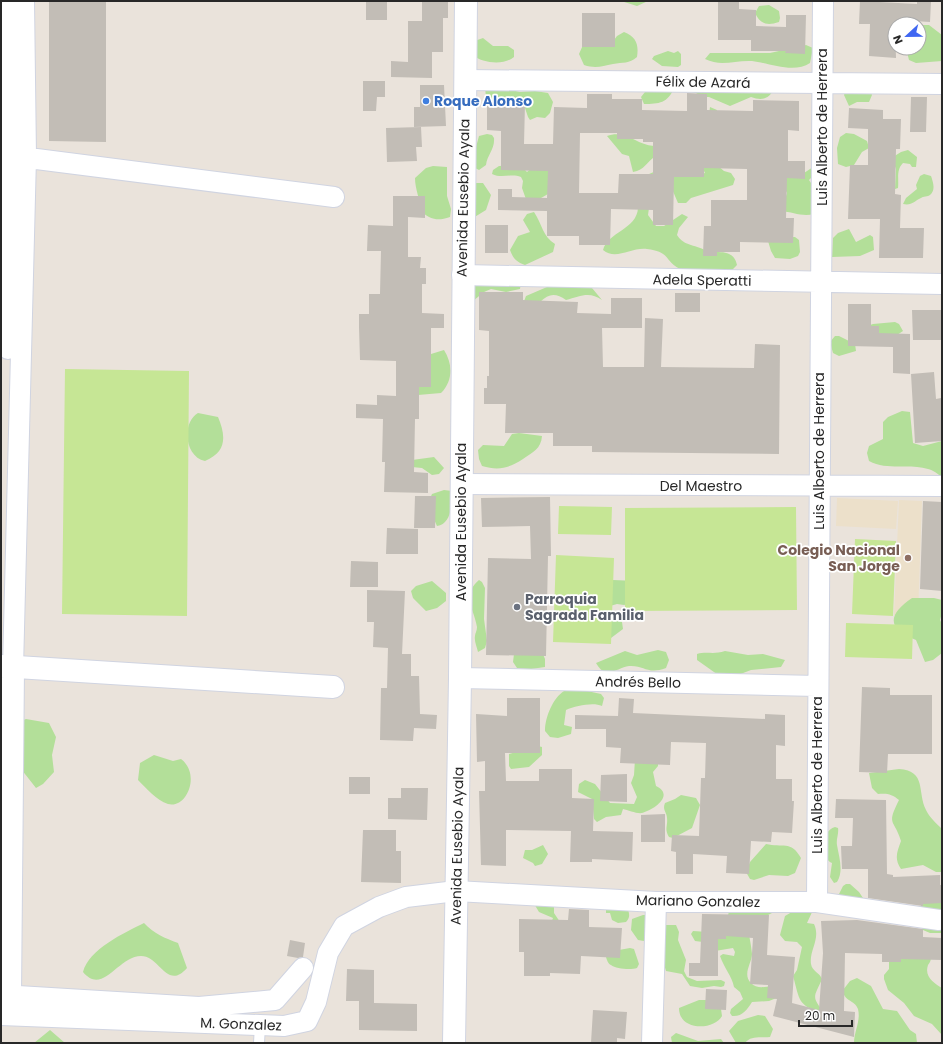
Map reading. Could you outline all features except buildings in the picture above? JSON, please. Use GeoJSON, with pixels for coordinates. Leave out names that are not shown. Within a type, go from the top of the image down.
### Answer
{"type":"FeatureCollection","features":[{"type":"Feature","properties":{"kind":"street","name":"Avenida Eusebio Ayala"},"geometry":{"type":"LineString","coordinates":[[454,1043],[460,678],[462,275],[466,1]]}},
{"type":"Feature","properties":{"kind":"street","name":"Luis Alberto de Herrera"},"geometry":{"type":"LineString","coordinates":[[817,902],[817,686],[823,1]]}},
{"type":"Feature","properties":{"kind":"street"},"geometry":{"type":"LineString","coordinates":[[12,4],[6,995],[199,1007],[222,1005],[275,1000],[303,968]]}},
{"type":"Feature","properties":{"kind":"street","name":"Félix de Azará"},"geometry":{"type":"LineString","coordinates":[[465,80],[942,84]]}},
{"type":"Feature","properties":{"kind":"street"},"geometry":{"type":"LineString","coordinates":[[11,156],[334,197]]}},
{"type":"Feature","properties":{"kind":"street","name":"Adela Speratti"},"geometry":{"type":"LineString","coordinates":[[462,275],[820,283],[942,284]]}},
{"type":"Feature","properties":{"kind":"street","name":"Del Maestro"},"geometry":{"type":"LineString","coordinates":[[461,484],[942,486]]}},
{"type":"Feature","properties":{"kind":"street"},"geometry":{"type":"LineString","coordinates":[[7,667],[333,687]]}},
{"type":"Feature","properties":{"kind":"street","name":"Andrés Bello"},"geometry":{"type":"LineString","coordinates":[[460,678],[817,686]]}},
{"type":"Feature","properties":{"kind":"street","name":"Mariano Gonzalez"},"geometry":{"type":"LineString","coordinates":[[456,891],[656,902],[817,902],[939,920]]}},
{"type":"Feature","properties":{"kind":"street","name":"M. Gonzalez"},"geometry":{"type":"LineString","coordinates":[[1,1015],[259,1034],[307,1021],[316,1002],[328,953],[344,926],[379,907],[406,897],[456,891]]}},
{"type":"Feature","properties":{"kind":"street"},"geometry":{"type":"LineString","coordinates":[[652,1043],[656,902]]}},
{"type":"Feature","properties":{"kind":"shaded area","name":"Colegio Nacional San Jorge"},"geometry":{"type":"Polygon","coordinates":[[[837,498],[898,501],[896,529],[836,526],[837,498]]]}},
{"type":"Feature","properties":{"kind":"shaded area","name":"Colegio Nacional San Jorge"},"geometry":{"type":"Polygon","coordinates":[[[899,500],[922,501],[918,616],[894,615],[899,500]]]}},
{"type":"Feature","properties":{"kind":"green space"},"geometry":{"type":"Polygon","coordinates":[[[621,1],[648,1],[637,6],[621,1]]]}},
{"type":"Feature","properties":{"kind":"green space"},"geometry":{"type":"Polygon","coordinates":[[[769,5],[779,11],[779,22],[767,24],[759,20],[757,17],[755,13],[759,6],[769,5]]]}},
{"type":"Feature","properties":{"kind":"green space"},"geometry":{"type":"Polygon","coordinates":[[[927,25],[942,35],[942,61],[916,63],[909,60],[908,56],[927,56],[927,25]]]}},
{"type":"Feature","properties":{"kind":"green space"},"geometry":{"type":"Polygon","coordinates":[[[624,32],[631,36],[636,42],[638,48],[637,57],[629,62],[599,67],[584,65],[579,54],[583,45],[614,40],[617,36],[624,32]]]}},
{"type":"Feature","properties":{"kind":"green space"},"geometry":{"type":"Polygon","coordinates":[[[483,38],[493,46],[508,46],[514,50],[514,57],[504,62],[487,62],[472,55],[469,43],[483,38]]]}},
{"type":"Feature","properties":{"kind":"green space"},"geometry":{"type":"Polygon","coordinates":[[[806,45],[813,48],[810,63],[797,68],[781,67],[752,61],[717,63],[705,59],[710,53],[770,53],[806,45]]]}},
{"type":"Feature","properties":{"kind":"green space"},"geometry":{"type":"Polygon","coordinates":[[[668,51],[674,53],[678,51],[681,54],[681,65],[678,67],[662,66],[652,59],[654,56],[668,51]]]}},
{"type":"Feature","properties":{"kind":"green space"},"geometry":{"type":"Polygon","coordinates":[[[493,86],[520,92],[535,91],[548,93],[553,102],[550,113],[545,118],[537,117],[530,120],[523,102],[512,100],[502,104],[490,104],[486,98],[485,87],[493,86]]]}},
{"type":"Feature","properties":{"kind":"green space"},"geometry":{"type":"Polygon","coordinates":[[[658,86],[774,88],[768,97],[759,99],[751,97],[730,106],[709,97],[702,97],[696,93],[674,88],[666,100],[654,104],[644,104],[641,97],[645,92],[658,86]]]}},
{"type":"Feature","properties":{"kind":"green space"},"geometry":{"type":"Polygon","coordinates":[[[845,92],[871,92],[872,95],[869,102],[857,102],[849,106],[844,95],[845,92]]]}},
{"type":"Feature","properties":{"kind":"green space"},"geometry":{"type":"Polygon","coordinates":[[[710,107],[717,110],[718,166],[724,171],[731,173],[735,179],[733,185],[691,198],[686,203],[678,203],[672,189],[650,201],[648,215],[656,226],[664,226],[682,214],[688,217],[679,228],[677,235],[683,242],[704,249],[708,252],[722,252],[730,254],[737,265],[726,276],[702,274],[680,269],[671,263],[664,255],[655,250],[641,249],[613,254],[603,250],[610,239],[628,226],[636,215],[638,201],[635,180],[656,171],[698,175],[705,173],[702,167],[656,156],[643,168],[633,172],[629,156],[622,154],[607,136],[620,134],[648,145],[654,146],[665,144],[707,130],[710,107]]]}},
{"type":"Feature","properties":{"kind":"green space"},"geometry":{"type":"Polygon","coordinates":[[[846,133],[854,134],[867,141],[869,148],[862,152],[854,165],[846,167],[838,164],[837,148],[840,137],[846,133]]]}},
{"type":"Feature","properties":{"kind":"green space"},"geometry":{"type":"Polygon","coordinates":[[[487,134],[492,135],[494,142],[486,165],[479,170],[475,168],[470,151],[476,147],[479,136],[487,134]]]}},
{"type":"Feature","properties":{"kind":"green space"},"geometry":{"type":"Polygon","coordinates":[[[908,150],[917,157],[916,167],[903,163],[899,169],[898,188],[895,189],[896,169],[893,157],[908,150]]]}},
{"type":"Feature","properties":{"kind":"green space"},"geometry":{"type":"Polygon","coordinates":[[[520,165],[527,172],[533,167],[548,170],[548,194],[541,198],[527,202],[522,188],[523,181],[521,177],[499,176],[492,174],[493,170],[499,166],[520,165]]]}},
{"type":"Feature","properties":{"kind":"green space"},"geometry":{"type":"Polygon","coordinates":[[[433,166],[447,167],[447,196],[451,209],[450,217],[438,219],[432,218],[428,217],[422,212],[415,178],[426,168],[433,166]]]}},
{"type":"Feature","properties":{"kind":"green space"},"geometry":{"type":"Polygon","coordinates":[[[813,167],[812,177],[809,180],[815,185],[814,214],[801,215],[781,211],[787,193],[780,179],[804,173],[813,167]]]}},
{"type":"Feature","properties":{"kind":"green space"},"geometry":{"type":"Polygon","coordinates":[[[924,174],[931,176],[934,186],[932,193],[929,196],[922,197],[911,204],[903,204],[906,198],[917,189],[916,185],[920,176],[924,174]]]}},
{"type":"Feature","properties":{"kind":"green space"},"geometry":{"type":"Polygon","coordinates":[[[475,183],[483,183],[491,195],[486,210],[473,218],[475,183]]]}},
{"type":"Feature","properties":{"kind":"green space"},"geometry":{"type":"Polygon","coordinates":[[[534,212],[545,234],[555,244],[553,252],[525,265],[519,263],[515,259],[510,250],[518,236],[530,232],[523,220],[527,214],[534,212]]]}},
{"type":"Feature","properties":{"kind":"green space"},"geometry":{"type":"Polygon","coordinates":[[[849,229],[856,242],[870,235],[873,237],[874,250],[860,256],[832,257],[833,238],[838,233],[849,229]]]}},
{"type":"Feature","properties":{"kind":"green space"},"geometry":{"type":"Polygon","coordinates":[[[786,237],[795,237],[799,240],[800,252],[798,256],[790,259],[775,258],[768,241],[786,237]]]}},
{"type":"Feature","properties":{"kind":"green space"},"geometry":{"type":"Polygon","coordinates":[[[582,276],[602,300],[598,297],[589,295],[566,300],[559,296],[553,295],[546,297],[540,302],[523,304],[526,296],[547,287],[561,287],[555,284],[582,276]]]}},
{"type":"Feature","properties":{"kind":"green space"},"geometry":{"type":"Polygon","coordinates":[[[475,281],[521,282],[520,289],[506,292],[491,289],[484,292],[473,301],[470,286],[475,281]]]}},
{"type":"Feature","properties":{"kind":"green space"},"geometry":{"type":"Polygon","coordinates":[[[895,322],[899,324],[903,331],[897,335],[881,336],[870,325],[873,324],[895,322]]]}},
{"type":"Feature","properties":{"kind":"green space"},"geometry":{"type":"Polygon","coordinates":[[[835,336],[839,336],[855,344],[856,351],[839,356],[833,353],[830,342],[835,336]]]}},
{"type":"Feature","properties":{"kind":"green space"},"geometry":{"type":"Polygon","coordinates":[[[444,350],[450,367],[450,378],[448,383],[441,393],[418,395],[412,374],[425,367],[431,354],[444,350]]]}},
{"type":"Feature","properties":{"kind":"green space"},"geometry":{"type":"Polygon","coordinates":[[[65,369],[189,371],[187,616],[62,614],[65,369]]]}},
{"type":"Feature","properties":{"kind":"green space"},"geometry":{"type":"Polygon","coordinates":[[[902,411],[910,412],[913,443],[923,446],[942,441],[942,477],[932,470],[921,467],[884,466],[869,461],[867,453],[869,446],[883,439],[883,422],[888,417],[902,411]]]}},
{"type":"Feature","properties":{"kind":"green space"},"geometry":{"type":"Polygon","coordinates":[[[198,413],[218,417],[221,424],[223,437],[221,448],[217,453],[205,461],[198,458],[193,453],[188,439],[187,432],[189,424],[198,413]]]}},
{"type":"Feature","properties":{"kind":"green space"},"geometry":{"type":"Polygon","coordinates":[[[519,433],[542,436],[540,444],[533,452],[513,465],[504,468],[488,468],[482,466],[479,459],[478,450],[483,445],[504,446],[512,434],[519,433]]]}},
{"type":"Feature","properties":{"kind":"green space"},"geometry":{"type":"Polygon","coordinates":[[[434,457],[444,468],[439,474],[432,475],[422,468],[412,467],[412,460],[434,457]]]}},
{"type":"Feature","properties":{"kind":"green space"},"geometry":{"type":"Polygon","coordinates":[[[444,490],[452,491],[451,507],[446,521],[437,526],[431,510],[430,502],[432,494],[444,490]]]}},
{"type":"Feature","properties":{"kind":"green space"},"geometry":{"type":"Polygon","coordinates":[[[559,506],[612,507],[611,535],[558,534],[559,506]]]}},
{"type":"Feature","properties":{"kind":"green space"},"geometry":{"type":"Polygon","coordinates":[[[796,507],[797,610],[625,611],[625,508],[796,507]]]}},
{"type":"Feature","properties":{"kind":"green space"},"geometry":{"type":"Polygon","coordinates":[[[855,539],[896,541],[893,616],[852,614],[855,539]]]}},
{"type":"Feature","properties":{"kind":"green space"},"geometry":{"type":"Polygon","coordinates":[[[556,555],[614,558],[611,644],[553,642],[556,555]]]}},
{"type":"Feature","properties":{"kind":"green space"},"geometry":{"type":"Polygon","coordinates":[[[479,580],[485,588],[484,619],[487,641],[485,648],[478,652],[475,642],[477,627],[470,597],[471,591],[479,580]]]}},
{"type":"Feature","properties":{"kind":"green space"},"geometry":{"type":"Polygon","coordinates":[[[613,580],[637,581],[638,601],[624,605],[617,604],[610,606],[606,582],[613,580]]]}},
{"type":"Feature","properties":{"kind":"green space"},"geometry":{"type":"Polygon","coordinates":[[[432,581],[446,593],[446,601],[437,608],[426,611],[413,598],[411,591],[416,586],[432,581]]]}},
{"type":"Feature","properties":{"kind":"green space"},"geometry":{"type":"Polygon","coordinates":[[[912,598],[934,598],[942,600],[942,613],[940,620],[942,624],[942,653],[933,660],[925,662],[916,640],[906,636],[895,626],[894,621],[898,610],[912,598]]]}},
{"type":"Feature","properties":{"kind":"green space"},"geometry":{"type":"Polygon","coordinates":[[[610,609],[622,622],[623,629],[611,638],[604,639],[610,609]]]}},
{"type":"Feature","properties":{"kind":"green space"},"geometry":{"type":"Polygon","coordinates":[[[846,623],[913,625],[912,659],[845,657],[846,623]]]}},
{"type":"Feature","properties":{"kind":"green space"},"geometry":{"type":"Polygon","coordinates":[[[658,650],[666,652],[669,660],[666,668],[660,670],[650,670],[629,666],[611,672],[606,672],[598,667],[596,663],[625,651],[637,655],[658,650]]]}},
{"type":"Feature","properties":{"kind":"green space"},"geometry":{"type":"Polygon","coordinates":[[[725,651],[748,655],[763,654],[785,660],[781,667],[751,670],[730,678],[721,677],[697,660],[697,654],[725,651]]]}},
{"type":"Feature","properties":{"kind":"green space"},"geometry":{"type":"Polygon","coordinates":[[[542,652],[545,659],[545,667],[531,669],[517,668],[513,662],[514,654],[542,652]]]}},
{"type":"Feature","properties":{"kind":"green space"},"geometry":{"type":"Polygon","coordinates":[[[564,691],[587,691],[601,694],[604,698],[602,706],[589,704],[566,710],[564,725],[572,727],[571,734],[558,738],[550,737],[545,731],[548,714],[556,698],[564,691]]]}},
{"type":"Feature","properties":{"kind":"green space"},"geometry":{"type":"Polygon","coordinates":[[[26,719],[49,723],[56,737],[52,755],[54,772],[43,784],[36,788],[3,746],[19,722],[26,719]]]}},
{"type":"Feature","properties":{"kind":"green space"},"geometry":{"type":"Polygon","coordinates":[[[538,746],[542,747],[542,755],[529,767],[511,769],[509,766],[509,754],[538,746]]]}},
{"type":"Feature","properties":{"kind":"green space"},"geometry":{"type":"Polygon","coordinates":[[[154,755],[173,761],[181,759],[187,765],[191,781],[186,796],[181,801],[175,804],[168,804],[159,800],[138,780],[140,763],[154,755]]]}},
{"type":"Feature","properties":{"kind":"green space"},"geometry":{"type":"Polygon","coordinates":[[[635,759],[658,759],[658,766],[653,772],[656,786],[664,794],[661,802],[652,809],[642,813],[623,809],[621,815],[606,817],[597,822],[594,819],[592,799],[578,792],[579,784],[585,780],[595,784],[610,803],[634,804],[637,797],[631,783],[634,775],[635,759]]]}},
{"type":"Feature","properties":{"kind":"green space"},"geometry":{"type":"Polygon","coordinates":[[[899,769],[914,774],[917,778],[920,784],[923,803],[927,813],[942,829],[942,872],[936,872],[923,865],[901,869],[897,862],[898,849],[901,841],[892,822],[892,818],[899,800],[889,794],[878,794],[872,788],[869,773],[899,769]]]}},
{"type":"Feature","properties":{"kind":"green space"},"geometry":{"type":"Polygon","coordinates":[[[681,795],[696,798],[700,805],[692,828],[673,838],[669,837],[666,830],[667,818],[664,805],[665,803],[681,795]]]}},
{"type":"Feature","properties":{"kind":"green space"},"geometry":{"type":"Polygon","coordinates":[[[835,827],[838,828],[837,843],[841,869],[837,882],[834,883],[830,877],[832,863],[825,855],[823,844],[827,833],[830,829],[835,827]]]}},
{"type":"Feature","properties":{"kind":"green space"},"geometry":{"type":"Polygon","coordinates":[[[766,844],[790,847],[797,852],[801,858],[795,873],[788,876],[769,875],[754,880],[750,879],[746,872],[750,862],[766,844]]]}},
{"type":"Feature","properties":{"kind":"green space"},"geometry":{"type":"Polygon","coordinates":[[[543,845],[548,854],[542,864],[535,866],[533,863],[523,858],[525,850],[532,850],[543,845]]]}},
{"type":"Feature","properties":{"kind":"green space"},"geometry":{"type":"Polygon","coordinates":[[[850,884],[863,898],[866,899],[838,896],[843,886],[850,884]]]}},
{"type":"Feature","properties":{"kind":"green space"},"geometry":{"type":"Polygon","coordinates":[[[935,899],[942,903],[942,933],[930,933],[923,930],[921,923],[921,903],[935,899]]]}},
{"type":"Feature","properties":{"kind":"green space"},"geometry":{"type":"Polygon","coordinates":[[[533,902],[554,905],[554,913],[560,922],[550,926],[553,918],[539,912],[533,902]]]}},
{"type":"Feature","properties":{"kind":"green space"},"geometry":{"type":"Polygon","coordinates":[[[731,904],[776,911],[766,916],[753,915],[749,925],[752,957],[747,976],[748,980],[755,986],[772,986],[779,997],[769,1001],[752,1002],[744,1012],[736,1016],[732,1016],[730,1013],[731,1009],[743,999],[740,992],[734,987],[732,979],[720,956],[723,954],[734,956],[735,952],[733,948],[715,951],[703,942],[695,941],[691,934],[693,931],[708,932],[727,919],[731,904]]]}},
{"type":"Feature","properties":{"kind":"green space"},"geometry":{"type":"Polygon","coordinates":[[[606,906],[627,906],[629,915],[628,920],[626,922],[618,923],[612,920],[610,913],[606,913],[606,906]]]}},
{"type":"Feature","properties":{"kind":"green space"},"geometry":{"type":"Polygon","coordinates":[[[802,906],[813,910],[807,923],[814,924],[816,929],[816,940],[811,964],[822,979],[815,996],[817,1003],[824,1013],[809,1008],[801,1001],[793,976],[797,970],[802,947],[797,942],[785,941],[780,935],[785,916],[802,906]]]}},
{"type":"Feature","properties":{"kind":"green space"},"geometry":{"type":"Polygon","coordinates":[[[643,915],[651,915],[661,925],[676,925],[679,932],[678,940],[686,960],[684,971],[687,977],[697,981],[721,980],[725,982],[724,986],[702,988],[690,986],[682,974],[666,971],[663,961],[650,942],[638,940],[631,930],[632,919],[643,915]]]}},
{"type":"Feature","properties":{"kind":"green space"},"geometry":{"type":"Polygon","coordinates":[[[144,923],[156,933],[178,943],[187,968],[180,974],[174,976],[169,974],[148,957],[141,956],[125,962],[111,973],[97,980],[90,978],[83,972],[92,956],[100,949],[117,937],[144,923]]]}},
{"type":"Feature","properties":{"kind":"green space"},"geometry":{"type":"Polygon","coordinates":[[[630,948],[634,949],[639,964],[637,968],[620,968],[608,963],[606,957],[619,950],[630,948]]]}},
{"type":"Feature","properties":{"kind":"green space"},"geometry":{"type":"Polygon","coordinates":[[[931,956],[927,973],[930,979],[942,988],[942,1035],[932,1024],[914,1016],[904,1003],[888,990],[884,979],[884,975],[889,969],[889,958],[931,956]]]}},
{"type":"Feature","properties":{"kind":"green space"},"geometry":{"type":"Polygon","coordinates":[[[857,978],[871,986],[883,1009],[897,1011],[910,1030],[916,1034],[917,1043],[854,1043],[859,1013],[856,1006],[845,996],[843,990],[850,981],[857,978]]]}},
{"type":"Feature","properties":{"kind":"green space"},"geometry":{"type":"Polygon","coordinates":[[[699,1000],[706,1000],[721,1009],[722,1016],[718,1021],[705,1026],[698,1026],[691,1025],[685,1021],[681,1016],[679,1008],[699,1000]]]}},
{"type":"Feature","properties":{"kind":"green space"},"geometry":{"type":"Polygon","coordinates":[[[758,1015],[765,1016],[773,1029],[770,1037],[756,1037],[747,1040],[745,1043],[736,1043],[729,1031],[738,1021],[758,1015]]]}},
{"type":"Feature","properties":{"kind":"green space"},"geometry":{"type":"Polygon","coordinates":[[[50,1030],[65,1043],[34,1043],[50,1030]]]}},
{"type":"Feature","properties":{"kind":"green space"},"geometry":{"type":"Polygon","coordinates":[[[676,1033],[698,1041],[721,1039],[724,1043],[672,1043],[671,1037],[676,1033]]]}},
{"type":"Feature","properties":{"kind":"place","name":"Roque Alonso"},"geometry":{"type":"Point","coordinates":[426,101]}},
{"type":"Feature","properties":{"kind":"place","name":"Colegio Nacional San Jorge"},"geometry":{"type":"Point","coordinates":[908,558]}},
{"type":"Feature","properties":{"kind":"place","name":"Parroquia Sagrada Familia"},"geometry":{"type":"Point","coordinates":[517,607]}}]}
